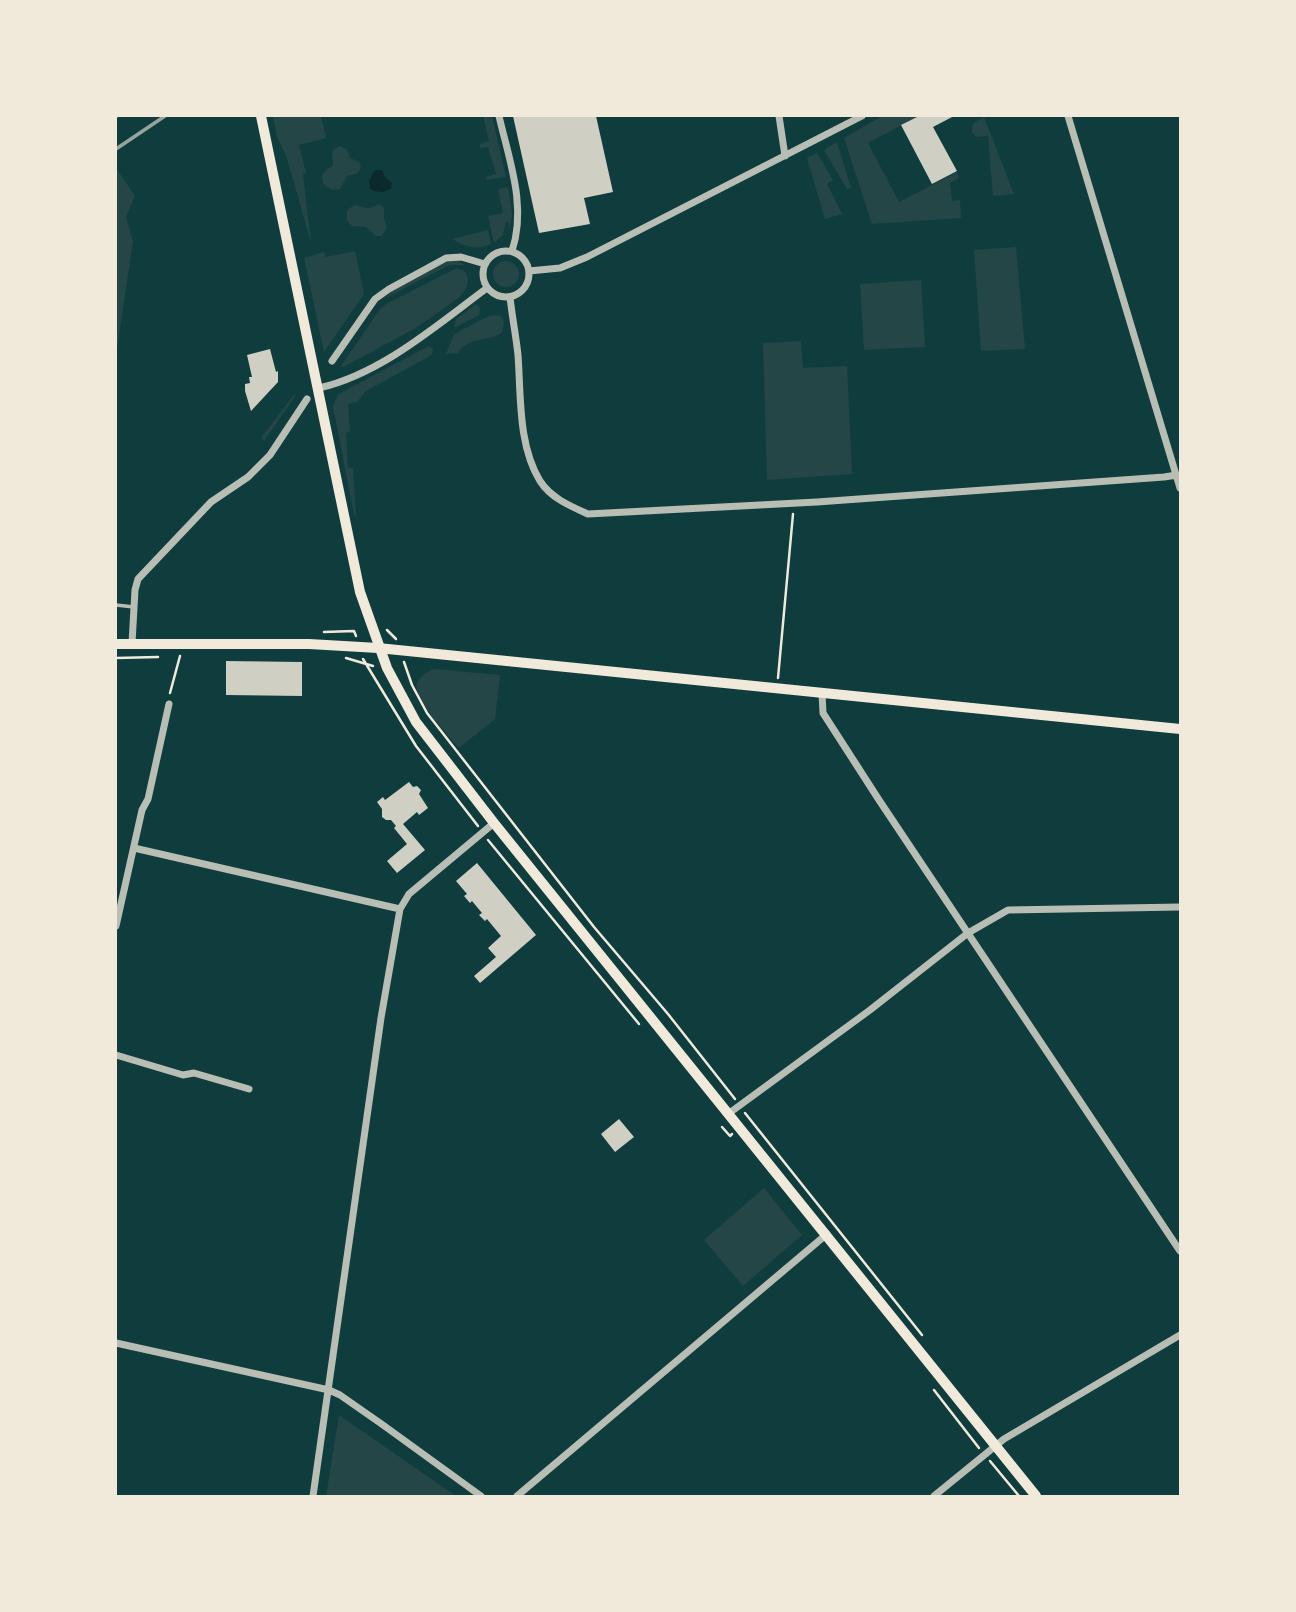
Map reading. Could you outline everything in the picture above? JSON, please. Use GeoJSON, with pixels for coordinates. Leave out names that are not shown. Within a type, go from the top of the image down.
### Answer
{"type":"FeatureCollection","features":[{"type":"Feature","properties":{"kind":"main road"},"geometry":{"type":"LineString","coordinates":[[261,116],[314,368],[322,391],[353,561],[378,648],[410,714],[1036,1496]]}},
{"type":"Feature","properties":{"kind":"main road"},"geometry":{"type":"LineString","coordinates":[[116,644],[378,648],[1181,729]]}},
{"type":"Feature","properties":{"kind":"street"},"geometry":{"type":"LineString","coordinates":[[499,116],[519,208],[518,234],[512,251]]}},
{"type":"Feature","properties":{"kind":"street"},"geometry":{"type":"LineString","coordinates":[[779,116],[785,156]]}},
{"type":"Feature","properties":{"kind":"street"},"geometry":{"type":"LineString","coordinates":[[529,271],[560,268],[587,257],[862,116]]}},
{"type":"Feature","properties":{"kind":"street"},"geometry":{"type":"LineString","coordinates":[[1068,116],[1181,488]]}},
{"type":"Feature","properties":{"kind":"street"},"geometry":{"type":"LineString","coordinates":[[503,250],[512,251],[524,259],[529,271],[527,283],[523,289],[510,296],[497,295],[487,288],[483,278],[485,264],[494,254],[503,250]]}},
{"type":"Feature","properties":{"kind":"street"},"geometry":{"type":"LineString","coordinates":[[332,361],[375,299],[389,289],[446,258],[461,257],[485,264]]}},
{"type":"Feature","properties":{"kind":"street"},"geometry":{"type":"LineString","coordinates":[[322,391],[416,342],[487,288]]}},
{"type":"Feature","properties":{"kind":"street"},"geometry":{"type":"LineString","coordinates":[[510,296],[526,446],[541,483],[555,497],[588,514],[794,503],[1177,475]]}},
{"type":"Feature","properties":{"kind":"street"},"geometry":{"type":"LineString","coordinates":[[132,643],[138,579],[211,502],[248,477],[270,455],[307,399]]}},
{"type":"Feature","properties":{"kind":"street"},"geometry":{"type":"LineString","coordinates":[[822,693],[823,713],[1181,1251]]}},
{"type":"Feature","properties":{"kind":"street"},"geometry":{"type":"LineString","coordinates":[[116,926],[169,704]]}},
{"type":"Feature","properties":{"kind":"street"},"geometry":{"type":"LineString","coordinates":[[313,1496],[381,1018],[400,909],[408,894],[494,822]]}},
{"type":"Feature","properties":{"kind":"street"},"geometry":{"type":"LineString","coordinates":[[134,848],[400,909]]}},
{"type":"Feature","properties":{"kind":"street"},"geometry":{"type":"LineString","coordinates":[[728,1114],[870,1010],[968,933],[1008,910],[1181,906]]}},
{"type":"Feature","properties":{"kind":"street"},"geometry":{"type":"LineString","coordinates":[[116,1055],[249,1089]]}},
{"type":"Feature","properties":{"kind":"street"},"geometry":{"type":"LineString","coordinates":[[517,1496],[827,1234]]}},
{"type":"Feature","properties":{"kind":"street"},"geometry":{"type":"LineString","coordinates":[[934,1496],[995,1445],[1181,1335]]}},
{"type":"Feature","properties":{"kind":"street"},"geometry":{"type":"LineString","coordinates":[[116,1343],[329,1390],[362,1410],[481,1496]]}},
{"type":"Feature","properties":{"kind":"lane"},"geometry":{"type":"LineString","coordinates":[[116,605],[134,607]]}},
{"type":"Feature","properties":{"kind":"path"},"geometry":{"type":"LineString","coordinates":[[778,678],[794,503]]}},
{"type":"Feature","properties":{"kind":"path"},"geometry":{"type":"LineString","coordinates":[[387,630],[390,635],[395,636]]}},
{"type":"Feature","properties":{"kind":"path"},"geometry":{"type":"LineString","coordinates":[[169,704],[167,699],[173,688],[180,656]]}},
{"type":"Feature","properties":{"kind":"path"},"geometry":{"type":"LineString","coordinates":[[345,658],[365,664]]}},
{"type":"Feature","properties":{"kind":"path"},"geometry":{"type":"LineString","coordinates":[[407,671],[427,713],[452,747],[927,1340]]}},
{"type":"Feature","properties":{"kind":"shaded area"},"geometry":{"type":"Polygon","coordinates":[[[273,116],[321,116],[326,138],[299,145],[306,173],[303,174],[311,243],[287,158],[277,137],[273,116]]]}},
{"type":"Feature","properties":{"kind":"shaded area"},"geometry":{"type":"Polygon","coordinates":[[[483,116],[492,116],[506,177],[487,180],[486,177],[496,174],[488,147],[480,148],[480,144],[489,141],[483,116]]]}},
{"type":"Feature","properties":{"kind":"shaded area"},"geometry":{"type":"Polygon","coordinates":[[[882,116],[919,116],[868,143],[899,202],[957,172],[959,178],[950,183],[952,201],[960,200],[961,218],[872,224],[844,138],[882,116]]]}},
{"type":"Feature","properties":{"kind":"shaded area"},"geometry":{"type":"Polygon","coordinates":[[[984,117],[1014,194],[993,196],[988,136],[976,137],[972,133],[973,123],[984,117]]]}},
{"type":"Feature","properties":{"kind":"shaded area"},"geometry":{"type":"Polygon","coordinates":[[[837,142],[851,188],[847,189],[824,150],[837,142]]]}},
{"type":"Feature","properties":{"kind":"shaded area"},"geometry":{"type":"Polygon","coordinates":[[[339,146],[347,149],[350,158],[359,162],[361,167],[358,173],[347,176],[340,189],[332,190],[324,185],[323,175],[333,165],[332,151],[339,146]]]}},
{"type":"Feature","properties":{"kind":"shaded area"},"geometry":{"type":"Polygon","coordinates":[[[817,153],[833,180],[827,184],[842,214],[825,219],[807,158],[817,153]]]}},
{"type":"Feature","properties":{"kind":"shaded area"},"geometry":{"type":"Polygon","coordinates":[[[116,168],[135,196],[126,217],[133,241],[116,356],[116,168]]]}},
{"type":"Feature","properties":{"kind":"shaded area"},"geometry":{"type":"Polygon","coordinates":[[[375,170],[382,170],[392,183],[391,189],[383,192],[370,188],[369,180],[375,170]]]}},
{"type":"Feature","properties":{"kind":"shaded area"},"geometry":{"type":"Polygon","coordinates":[[[508,187],[512,214],[509,232],[509,222],[506,222],[503,235],[494,243],[488,216],[503,213],[498,189],[508,187]]]}},
{"type":"Feature","properties":{"kind":"shaded area"},"geometry":{"type":"Polygon","coordinates":[[[380,204],[384,209],[387,227],[382,236],[376,236],[366,227],[352,226],[347,220],[347,211],[356,205],[370,208],[380,204]]]}},
{"type":"Feature","properties":{"kind":"shaded area"},"geometry":{"type":"Polygon","coordinates":[[[488,230],[491,244],[486,246],[471,247],[452,239],[488,230]]]}},
{"type":"Feature","properties":{"kind":"shaded area"},"geometry":{"type":"Polygon","coordinates":[[[1016,247],[1025,349],[981,351],[974,250],[1016,247]]]}},
{"type":"Feature","properties":{"kind":"shaded area"},"geometry":{"type":"Polygon","coordinates":[[[355,251],[364,294],[324,352],[304,258],[324,252],[326,257],[355,251]]]}},
{"type":"Feature","properties":{"kind":"shaded area"},"geometry":{"type":"Polygon","coordinates":[[[456,260],[465,265],[449,265],[384,299],[418,276],[456,260]]]}},
{"type":"Feature","properties":{"kind":"shaded area"},"geometry":{"type":"Polygon","coordinates":[[[506,261],[515,265],[519,274],[515,283],[506,287],[497,283],[493,274],[497,265],[506,261]]]}},
{"type":"Feature","properties":{"kind":"shaded area"},"geometry":{"type":"Polygon","coordinates":[[[457,268],[466,272],[468,283],[457,299],[416,328],[341,366],[380,309],[457,268]]]}},
{"type":"Feature","properties":{"kind":"shaded area"},"geometry":{"type":"Polygon","coordinates":[[[921,280],[925,347],[864,350],[860,284],[921,280]]]}},
{"type":"Feature","properties":{"kind":"shaded area"},"geometry":{"type":"Polygon","coordinates":[[[476,304],[480,308],[479,315],[454,328],[456,319],[476,304]]]}},
{"type":"Feature","properties":{"kind":"shaded area"},"geometry":{"type":"Polygon","coordinates":[[[489,316],[501,316],[504,322],[502,333],[467,344],[458,353],[446,354],[454,334],[489,316]]]}},
{"type":"Feature","properties":{"kind":"shaded area"},"geometry":{"type":"Polygon","coordinates":[[[801,341],[803,368],[847,366],[852,474],[767,480],[763,343],[801,341]]]}},
{"type":"Feature","properties":{"kind":"shaded area"},"geometry":{"type":"Polygon","coordinates":[[[429,346],[433,349],[432,355],[366,391],[357,402],[348,404],[348,468],[353,468],[356,516],[333,406],[342,392],[429,346]]]}},
{"type":"Feature","properties":{"kind":"shaded area"},"geometry":{"type":"Polygon","coordinates":[[[296,395],[264,441],[263,435],[296,395]]]}},
{"type":"Feature","properties":{"kind":"shaded area"},"geometry":{"type":"Polygon","coordinates":[[[434,669],[500,675],[495,719],[459,748],[435,720],[419,695],[418,682],[434,669]]]}},
{"type":"Feature","properties":{"kind":"shaded area"},"geometry":{"type":"Polygon","coordinates":[[[764,1188],[802,1235],[743,1286],[704,1240],[764,1188]]]}},
{"type":"Feature","properties":{"kind":"shaded area"},"geometry":{"type":"Polygon","coordinates":[[[339,1415],[456,1496],[326,1496],[339,1415]]]}},
{"type":"Feature","properties":{"kind":"building"},"geometry":{"type":"Polygon","coordinates":[[[513,116],[596,116],[613,192],[584,198],[590,224],[539,233],[513,116]]]}},
{"type":"Feature","properties":{"kind":"building"},"geometry":{"type":"Polygon","coordinates":[[[919,116],[954,116],[933,127],[957,171],[932,184],[901,125],[919,116]]]}},
{"type":"Feature","properties":{"kind":"building"},"geometry":{"type":"Polygon","coordinates":[[[270,349],[276,372],[278,371],[278,382],[251,411],[245,391],[245,384],[250,383],[249,377],[252,377],[247,355],[270,349]]]}},
{"type":"Feature","properties":{"kind":"building"},"geometry":{"type":"Polygon","coordinates":[[[226,661],[302,662],[302,696],[226,695],[226,661]]]}},
{"type":"Feature","properties":{"kind":"building"},"geometry":{"type":"Polygon","coordinates":[[[409,782],[421,790],[419,794],[428,808],[419,815],[417,812],[403,824],[425,850],[397,873],[387,861],[407,844],[391,820],[382,817],[382,809],[377,802],[383,797],[385,800],[409,782]]]}},
{"type":"Feature","properties":{"kind":"building"},"geometry":{"type":"Polygon","coordinates":[[[477,863],[536,935],[480,983],[474,976],[496,957],[488,948],[501,936],[487,919],[485,921],[479,915],[482,913],[464,896],[467,894],[456,881],[477,863]]]}},
{"type":"Feature","properties":{"kind":"building"},"geometry":{"type":"Polygon","coordinates":[[[619,1119],[634,1137],[615,1152],[601,1134],[619,1119]]]}},
{"type":"Feature","properties":{"kind":"railway"},"geometry":{"type":"LineString","coordinates":[[116,149],[165,116]]}}]}
